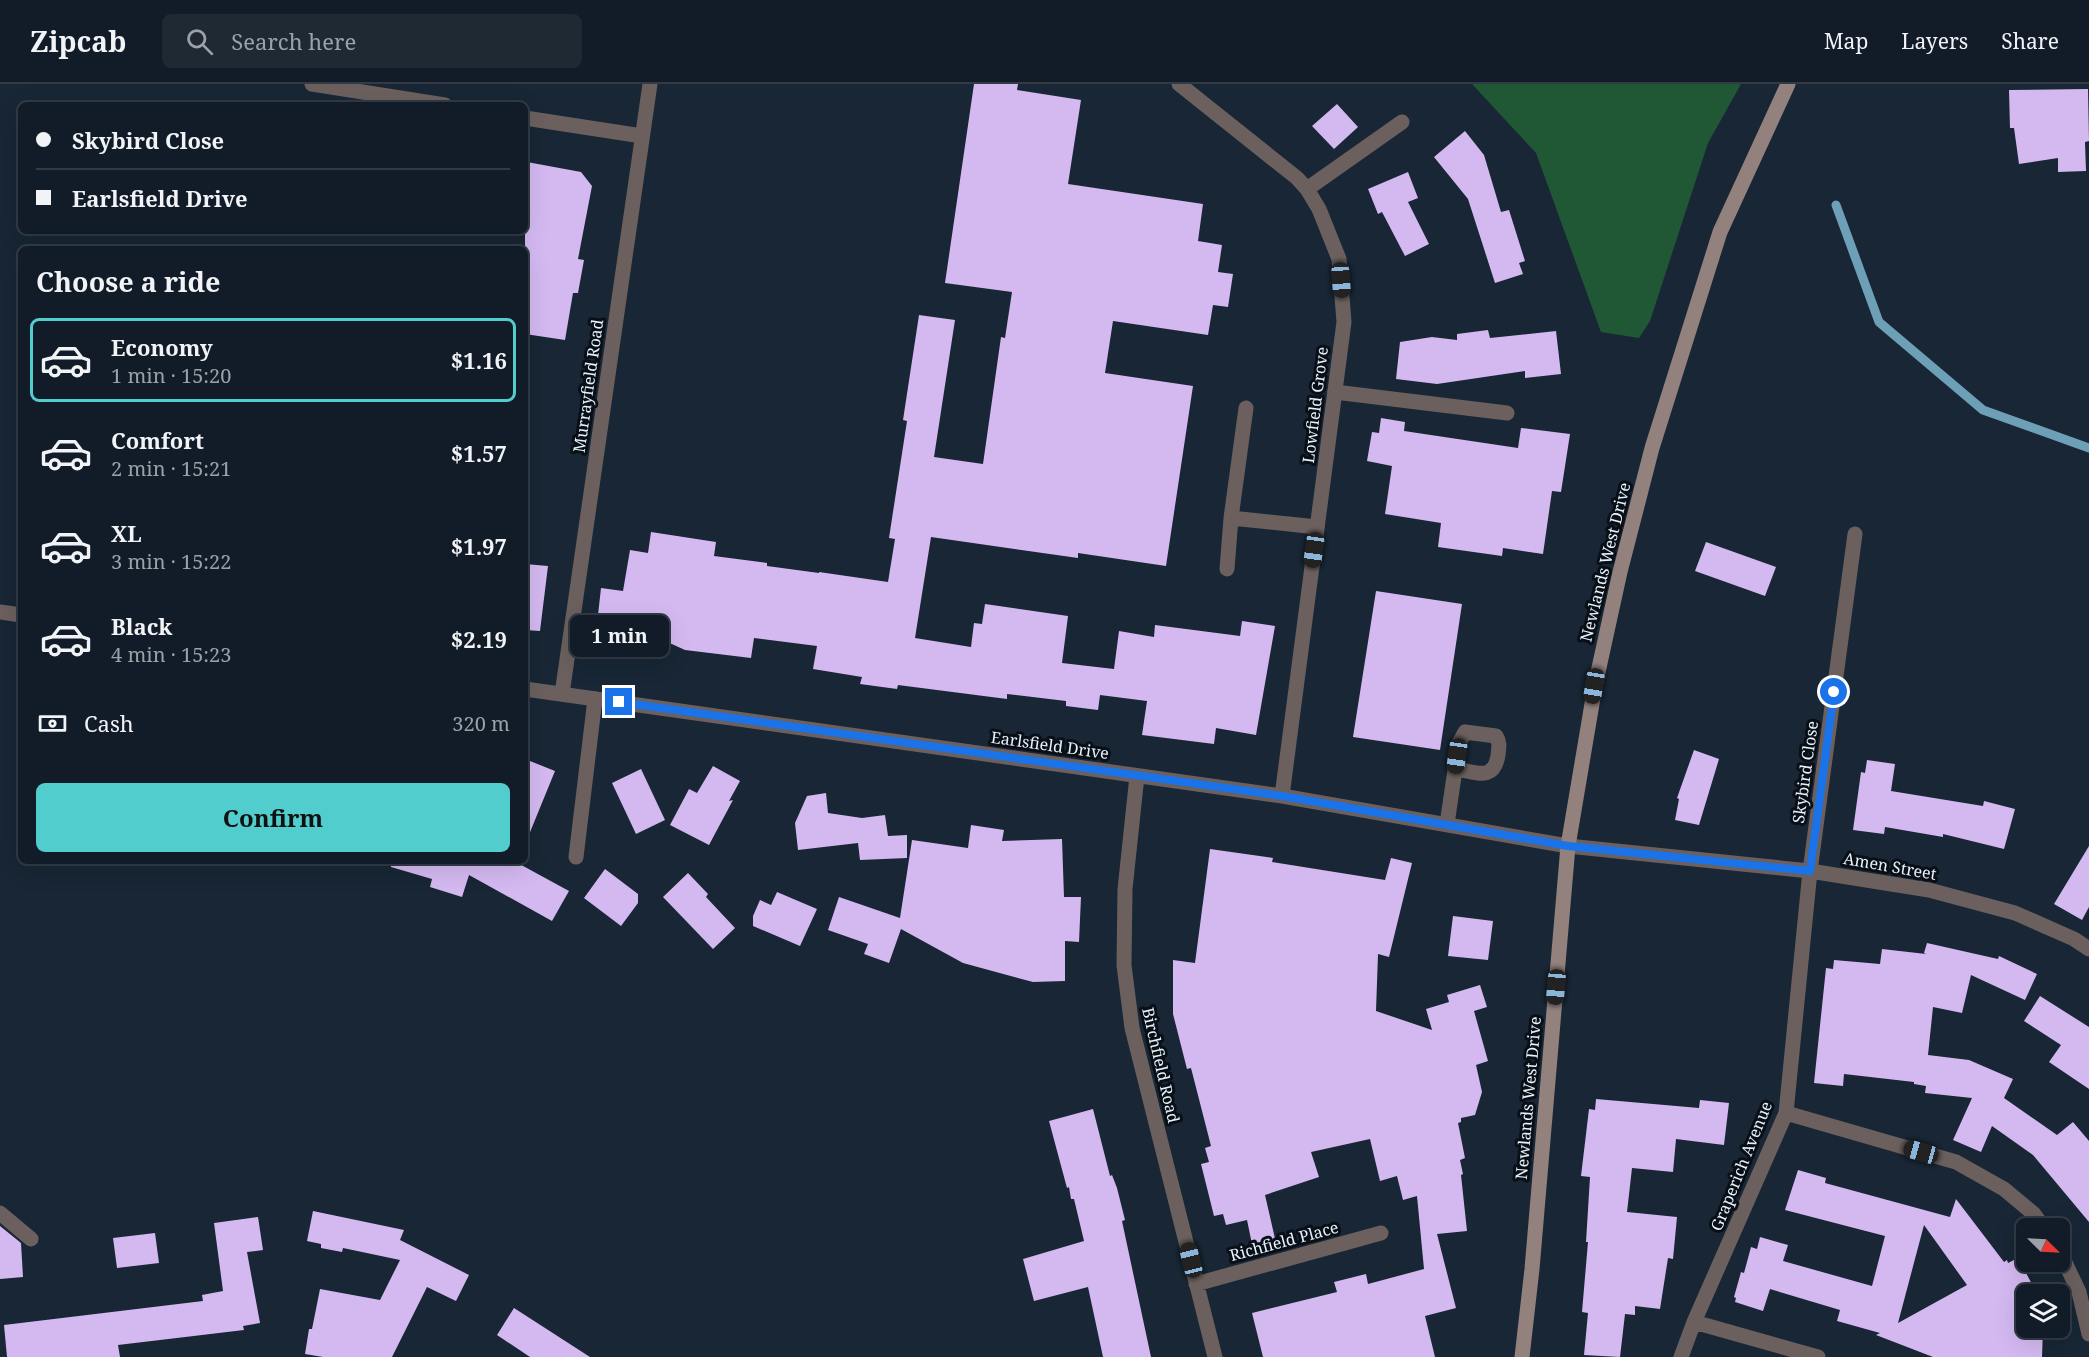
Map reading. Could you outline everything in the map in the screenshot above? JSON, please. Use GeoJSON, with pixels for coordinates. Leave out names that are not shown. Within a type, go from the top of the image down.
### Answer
{"type":"FeatureCollection","features":[{"type":"Feature","properties":{"kind":"street"},"geometry":{"type":"LineString","coordinates":[[312,84],[426,102]]}},
{"type":"Feature","properties":{"kind":"street","name":"Murrayfield Road"},"geometry":{"type":"LineString","coordinates":[[562,694],[650,84]]}},
{"type":"Feature","properties":{"kind":"street","name":"Lowfield Grove"},"geometry":{"type":"LineString","coordinates":[[1179,84],[1297,178],[1319,209],[1340,259],[1344,322],[1282,796]]}},
{"type":"Feature","properties":{"kind":"street","name":"Newlands West Drive"},"geometry":{"type":"LineString","coordinates":[[1522,1357],[1532,1269],[1568,846],[1594,686],[1652,448],[1720,232],[1788,84]]}},
{"type":"Feature","properties":{"kind":"street"},"geometry":{"type":"LineString","coordinates":[[528,118],[642,136]]}},
{"type":"Feature","properties":{"kind":"street"},"geometry":{"type":"LineString","coordinates":[[1306,189],[1402,122]]}},
{"type":"Feature","properties":{"kind":"street"},"geometry":{"type":"LineString","coordinates":[[1335,392],[1507,413]]}},
{"type":"Feature","properties":{"kind":"street"},"geometry":{"type":"LineString","coordinates":[[1227,569],[1231,518],[1246,408]]}},
{"type":"Feature","properties":{"kind":"street"},"geometry":{"type":"LineString","coordinates":[[1231,518],[1317,527]]}},
{"type":"Feature","properties":{"kind":"street","name":"Skybird Close"},"geometry":{"type":"LineString","coordinates":[[1810,871],[1855,534]]}},
{"type":"Feature","properties":{"kind":"street"},"geometry":{"type":"LineString","coordinates":[[0,612],[18,615]]}},
{"type":"Feature","properties":{"kind":"street","name":"Earlsfield Drive"},"geometry":{"type":"LineString","coordinates":[[528,688],[1282,796],[1568,846]]}},
{"type":"Feature","properties":{"kind":"street"},"geometry":{"type":"LineString","coordinates":[[576,857],[595,699]]}},
{"type":"Feature","properties":{"kind":"street"},"geometry":{"type":"LineString","coordinates":[[1447,824],[1456,769]]}},
{"type":"Feature","properties":{"kind":"street","name":"Birchfield Road"},"geometry":{"type":"LineString","coordinates":[[1137,776],[1125,889],[1124,965],[1132,1028],[1215,1357]]}},
{"type":"Feature","properties":{"kind":"street","name":"Amen Street"},"geometry":{"type":"LineString","coordinates":[[1568,846],[1810,871],[1929,890],[2015,913],[2074,939],[2089,949]]}},
{"type":"Feature","properties":{"kind":"street","name":"Graperich Avenue"},"geometry":{"type":"LineString","coordinates":[[1681,1357],[1694,1322],[1786,1113],[1810,871]]}},
{"type":"Feature","properties":{"kind":"street"},"geometry":{"type":"LineString","coordinates":[[1786,1113],[1956,1162],[2004,1189],[2037,1218]]}},
{"type":"Feature","properties":{"kind":"street"},"geometry":{"type":"LineString","coordinates":[[0,1213],[31,1239]]}},
{"type":"Feature","properties":{"kind":"street","name":"Richfield Place"},"geometry":{"type":"LineString","coordinates":[[1196,1284],[1381,1233]]}},
{"type":"Feature","properties":{"kind":"street"},"geometry":{"type":"LineString","coordinates":[[2070,1272],[2079,1292],[2089,1334]]}},
{"type":"Feature","properties":{"kind":"street"},"geometry":{"type":"LineString","coordinates":[[1694,1322],[1818,1357]]}},
{"type":"Feature","properties":{"kind":"green space"},"geometry":{"type":"Polygon","coordinates":[[[1472,84],[1741,84],[1708,143],[1650,321],[1639,338],[1601,332],[1536,153],[1472,84]]]}},
{"type":"Feature","properties":{"kind":"building"},"geometry":{"type":"Polygon","coordinates":[[[974,84],[1018,84],[1017,90],[1081,100],[1068,184],[1203,204],[1198,241],[1222,245],[1218,272],[1233,274],[1228,307],[1213,305],[1208,335],[1113,321],[1105,373],[1193,386],[1166,566],[1078,553],[1078,558],[931,537],[915,638],[971,647],[974,623],[982,624],[985,604],[1068,616],[1062,663],[1114,669],[1119,631],[1154,637],[1155,625],[1240,636],[1242,621],[1275,626],[1256,735],[1216,728],[1214,744],[1142,735],[1147,701],[1100,695],[1098,710],[1066,706],[1066,701],[1007,694],[1007,699],[898,685],[897,689],[860,684],[862,677],[813,669],[817,646],[754,638],[751,658],[685,650],[612,617],[598,615],[601,588],[623,591],[630,550],[648,553],[651,532],[716,542],[714,556],[767,563],[767,566],[888,582],[895,539],[889,538],[907,421],[903,420],[919,315],[955,320],[934,457],[983,464],[1001,337],[1005,338],[1012,292],[945,283],[974,84]]]}},
{"type":"Feature","properties":{"kind":"building"},"geometry":{"type":"Polygon","coordinates":[[[2088,89],[2089,141],[2085,142],[2086,171],[2058,172],[2058,158],[2019,164],[2014,128],[2010,128],[2009,90],[2088,89]]]}},
{"type":"Feature","properties":{"kind":"building"},"geometry":{"type":"Polygon","coordinates":[[[1337,104],[1358,127],[1334,149],[1312,126],[1337,104]]]}},
{"type":"Feature","properties":{"kind":"building"},"geometry":{"type":"Polygon","coordinates":[[[1465,131],[1484,155],[1501,212],[1509,210],[1525,261],[1519,263],[1523,274],[1495,283],[1468,199],[1434,157],[1465,131]]]}},
{"type":"Feature","properties":{"kind":"building"},"geometry":{"type":"Polygon","coordinates":[[[528,162],[581,172],[592,186],[578,259],[584,260],[578,293],[573,293],[565,340],[528,334],[528,246],[525,246],[525,234],[528,234],[528,162]]]}},
{"type":"Feature","properties":{"kind":"building"},"geometry":{"type":"Polygon","coordinates":[[[1408,172],[1418,198],[1408,202],[1429,244],[1405,256],[1382,212],[1378,214],[1368,189],[1408,172]]]}},
{"type":"Feature","properties":{"kind":"building"},"geometry":{"type":"Polygon","coordinates":[[[1488,330],[1490,338],[1556,331],[1561,374],[1525,378],[1525,371],[1437,384],[1396,379],[1400,342],[1432,337],[1457,340],[1457,334],[1488,330]]]}},
{"type":"Feature","properties":{"kind":"building"},"geometry":{"type":"Polygon","coordinates":[[[1381,418],[1405,422],[1404,431],[1518,448],[1521,428],[1570,434],[1561,492],[1552,491],[1543,554],[1503,548],[1502,556],[1438,547],[1441,523],[1385,514],[1392,466],[1367,461],[1372,432],[1379,433],[1381,418]]]}},
{"type":"Feature","properties":{"kind":"building"},"geometry":{"type":"Polygon","coordinates":[[[1706,542],[1776,567],[1765,596],[1695,571],[1706,542]]]}},
{"type":"Feature","properties":{"kind":"building"},"geometry":{"type":"Polygon","coordinates":[[[528,564],[548,566],[540,631],[528,630],[528,564]]]}},
{"type":"Feature","properties":{"kind":"building"},"geometry":{"type":"Polygon","coordinates":[[[1376,591],[1462,604],[1440,750],[1353,737],[1376,591]]]}},
{"type":"Feature","properties":{"kind":"building"},"geometry":{"type":"Polygon","coordinates":[[[1694,750],[1719,759],[1699,825],[1675,820],[1679,799],[1677,798],[1694,750]]]}},
{"type":"Feature","properties":{"kind":"building"},"geometry":{"type":"Polygon","coordinates":[[[528,760],[555,771],[528,837],[528,760]]]}},
{"type":"Feature","properties":{"kind":"building"},"geometry":{"type":"Polygon","coordinates":[[[1867,760],[1895,764],[1891,791],[1983,806],[1984,801],[2015,809],[2004,849],[1943,834],[1943,837],[1885,827],[1884,834],[1853,830],[1861,772],[1865,773],[1867,760]]]}},
{"type":"Feature","properties":{"kind":"building"},"geometry":{"type":"Polygon","coordinates":[[[713,766],[740,781],[729,801],[733,800],[709,845],[670,825],[689,789],[697,793],[713,766]]]}},
{"type":"Feature","properties":{"kind":"building"},"geometry":{"type":"Polygon","coordinates":[[[641,769],[665,820],[636,834],[612,783],[641,769]]]}},
{"type":"Feature","properties":{"kind":"building"},"geometry":{"type":"Polygon","coordinates":[[[826,793],[828,813],[862,818],[885,815],[888,836],[907,835],[907,858],[860,860],[858,843],[798,850],[795,823],[807,796],[826,793]]]}},
{"type":"Feature","properties":{"kind":"building"},"geometry":{"type":"Polygon","coordinates":[[[971,825],[1004,830],[1002,841],[1062,839],[1064,897],[1081,897],[1079,942],[1065,941],[1065,981],[1033,982],[963,963],[901,929],[889,963],[864,954],[868,944],[828,930],[839,897],[900,918],[912,840],[968,848],[971,825]]]}},
{"type":"Feature","properties":{"kind":"building"},"geometry":{"type":"Polygon","coordinates":[[[2089,846],[2089,907],[2082,920],[2054,904],[2089,846]]]}},
{"type":"Feature","properties":{"kind":"building"},"geometry":{"type":"Polygon","coordinates":[[[1210,849],[1273,858],[1272,862],[1385,880],[1391,858],[1412,863],[1389,957],[1378,954],[1376,1011],[1432,1030],[1426,1009],[1449,1002],[1447,995],[1480,985],[1487,1007],[1474,1011],[1488,1061],[1476,1065],[1482,1092],[1475,1115],[1461,1118],[1461,1122],[1458,1123],[1465,1158],[1460,1160],[1467,1231],[1437,1234],[1456,1308],[1425,1316],[1435,1357],[1263,1357],[1252,1313],[1337,1292],[1334,1282],[1366,1274],[1368,1284],[1424,1269],[1417,1196],[1403,1200],[1397,1176],[1380,1181],[1370,1139],[1311,1152],[1319,1177],[1265,1195],[1276,1243],[1253,1249],[1247,1220],[1226,1225],[1223,1214],[1214,1216],[1201,1164],[1209,1162],[1205,1148],[1211,1146],[1191,1068],[1187,1069],[1173,1014],[1173,960],[1195,963],[1210,849]]]}},
{"type":"Feature","properties":{"kind":"building"},"geometry":{"type":"Polygon","coordinates":[[[391,864],[520,864],[569,891],[552,921],[469,875],[462,897],[430,887],[432,879],[391,867],[391,864]]]}},
{"type":"Feature","properties":{"kind":"building"},"geometry":{"type":"Polygon","coordinates":[[[605,869],[638,894],[638,903],[621,926],[584,898],[605,869]]]}},
{"type":"Feature","properties":{"kind":"building"},"geometry":{"type":"Polygon","coordinates":[[[688,873],[708,894],[706,897],[735,928],[713,949],[663,897],[688,873]]]}},
{"type":"Feature","properties":{"kind":"building"},"geometry":{"type":"Polygon","coordinates":[[[777,892],[817,909],[800,946],[753,926],[753,916],[760,900],[771,905],[777,892]]]}},
{"type":"Feature","properties":{"kind":"building"},"geometry":{"type":"Polygon","coordinates":[[[1453,916],[1493,921],[1488,960],[1448,956],[1453,916]]]}},
{"type":"Feature","properties":{"kind":"building"},"geometry":{"type":"Polygon","coordinates":[[[1927,943],[1998,959],[1999,956],[2037,974],[2025,1000],[1971,975],[1962,1013],[1933,1007],[1928,1055],[1969,1060],[2013,1079],[2004,1098],[2057,1135],[2073,1122],[2089,1141],[2089,1222],[2033,1155],[1992,1126],[1981,1152],[1953,1140],[1972,1098],[1925,1093],[1926,1086],[1914,1084],[1914,1082],[1844,1074],[1843,1086],[1814,1083],[1826,968],[1833,969],[1834,960],[1880,964],[1882,949],[1926,954],[1924,953],[1927,943]]]}},
{"type":"Feature","properties":{"kind":"building"},"geometry":{"type":"Polygon","coordinates":[[[2040,996],[2089,1027],[2089,1089],[2049,1062],[2061,1045],[2024,1021],[2040,996]]]}},
{"type":"Feature","properties":{"kind":"building"},"geometry":{"type":"Polygon","coordinates":[[[1596,1099],[1699,1108],[1700,1100],[1729,1103],[1724,1145],[1676,1139],[1673,1172],[1632,1168],[1627,1212],[1677,1217],[1673,1259],[1668,1258],[1660,1309],[1635,1306],[1635,1315],[1625,1314],[1620,1357],[1584,1355],[1588,1313],[1582,1312],[1588,1242],[1586,1242],[1590,1177],[1581,1176],[1589,1109],[1595,1110],[1596,1099]]]}},
{"type":"Feature","properties":{"kind":"building"},"geometry":{"type":"Polygon","coordinates":[[[1093,1109],[1110,1176],[1112,1175],[1117,1188],[1125,1220],[1122,1221],[1151,1357],[1103,1357],[1088,1287],[1034,1301],[1023,1259],[1084,1241],[1074,1199],[1071,1199],[1069,1187],[1067,1188],[1049,1121],[1093,1109]]]}},
{"type":"Feature","properties":{"kind":"building"},"geometry":{"type":"Polygon","coordinates":[[[1798,1170],[1826,1178],[1825,1183],[1950,1217],[1956,1199],[2004,1262],[2007,1260],[2008,1263],[2016,1259],[2016,1272],[2026,1272],[2032,1284],[2016,1284],[2016,1338],[2043,1338],[2042,1357],[1933,1357],[1876,1335],[1880,1333],[1837,1321],[1840,1310],[1770,1289],[1763,1311],[1735,1302],[1734,1297],[1741,1272],[1744,1273],[1751,1247],[1757,1249],[1760,1237],[1788,1245],[1783,1261],[1872,1286],[1885,1236],[1785,1210],[1798,1170]],[[1924,1225],[1898,1323],[1967,1285],[1924,1225]]]}},
{"type":"Feature","properties":{"kind":"building"},"geometry":{"type":"Polygon","coordinates":[[[313,1211],[404,1230],[400,1240],[469,1275],[456,1301],[427,1287],[392,1357],[323,1357],[305,1354],[320,1289],[380,1300],[400,1260],[343,1248],[342,1252],[321,1248],[321,1244],[307,1241],[313,1211]]]}},
{"type":"Feature","properties":{"kind":"building"},"geometry":{"type":"Polygon","coordinates":[[[258,1217],[263,1250],[247,1252],[260,1323],[243,1326],[244,1330],[118,1345],[120,1357],[7,1357],[4,1325],[203,1301],[202,1295],[223,1291],[214,1223],[258,1217]]]}},
{"type":"Feature","properties":{"kind":"building"},"geometry":{"type":"Polygon","coordinates":[[[0,1226],[21,1243],[23,1277],[0,1279],[0,1226]]]}},
{"type":"Feature","properties":{"kind":"building"},"geometry":{"type":"Polygon","coordinates":[[[155,1233],[159,1263],[117,1268],[113,1238],[155,1233]]]}},
{"type":"Feature","properties":{"kind":"building"},"geometry":{"type":"Polygon","coordinates":[[[514,1308],[590,1357],[530,1357],[497,1335],[514,1308]]]}},
{"type":"Feature","properties":{"kind":"waterway"},"geometry":{"type":"LineString","coordinates":[[1836,205],[1879,322],[1983,410],[2089,448]]}},
{"type":"Feature","properties":{"kind":"route"},"geometry":{"type":"LineString","coordinates":[[619,702],[1282,796],[1568,846],[1810,871],[1834,692]]}}]}
